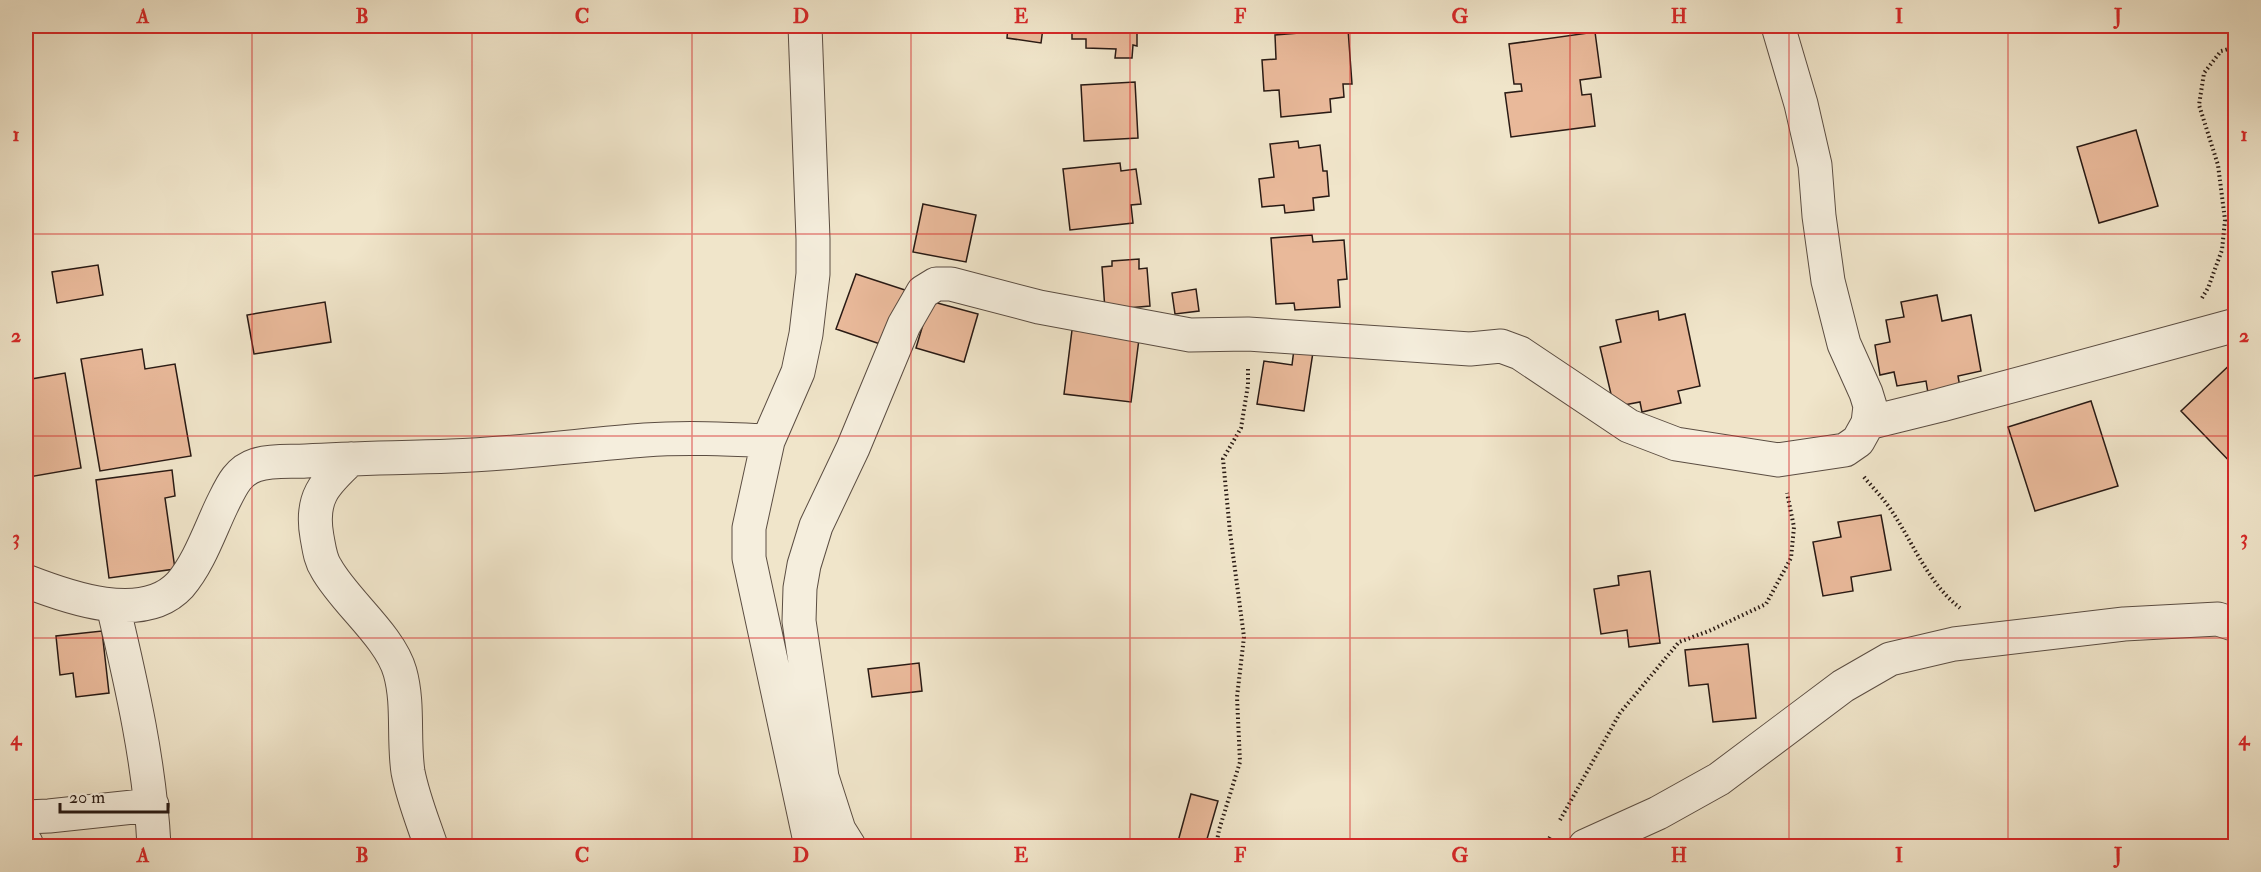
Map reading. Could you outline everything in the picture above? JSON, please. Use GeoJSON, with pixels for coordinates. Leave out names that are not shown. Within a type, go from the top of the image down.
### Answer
{"type":"FeatureCollection","features":[{"type":"Feature","properties":{"kind":"street"},"geometry":{"type":"LineString","coordinates":[[805,26],[813,274],[806,334],[798,372],[768,441],[749,528],[749,558],[811,846]]}},
{"type":"Feature","properties":{"kind":"street"},"geometry":{"type":"LineString","coordinates":[[849,846],[839,830],[822,777],[799,621],[800,588],[804,565],[816,526],[853,448],[904,325],[923,292],[936,284],[951,284],[1039,307],[1190,335],[1248,334],[1470,349],[1502,345],[1520,353],[1629,426],[1676,444],[1778,460],[1845,450],[1858,441],[1868,423],[1870,406],[1844,344],[1828,281],[1815,165],[1801,104],[1778,26]]}},
{"type":"Feature","properties":{"kind":"street"},"geometry":{"type":"LineString","coordinates":[[1868,423],[2235,325]]}},
{"type":"Feature","properties":{"kind":"street"},"geometry":{"type":"LineString","coordinates":[[26,581],[92,603],[113,606],[143,603],[166,596],[180,585],[191,568],[233,483],[242,471],[258,464],[454,456],[647,440],[714,438],[768,441]]}},
{"type":"Feature","properties":{"kind":"street"},"geometry":{"type":"LineString","coordinates":[[351,459],[331,477],[316,501],[315,526],[320,551],[324,566],[370,623],[400,671],[404,697],[408,772],[417,808],[431,846]]}},
{"type":"Feature","properties":{"kind":"street"},"geometry":{"type":"LineString","coordinates":[[113,606],[138,715],[152,805],[154,846]]}},
{"type":"Feature","properties":{"kind":"street"},"geometry":{"type":"LineString","coordinates":[[1586,846],[1658,813],[1719,779],[1844,686],[1890,659],[1954,644],[2124,624],[2218,619],[2235,625]]}},
{"type":"Feature","properties":{"kind":"street"},"geometry":{"type":"LineString","coordinates":[[26,816],[49,816],[152,805]]}},
{"type":"Feature","properties":{"kind":"path"},"geometry":{"type":"LineString","coordinates":[[2172,342],[2208,288],[2223,250],[2225,220],[2218,165],[2199,105],[2204,73],[2222,51],[2235,47]]}},
{"type":"Feature","properties":{"kind":"path"},"geometry":{"type":"LineString","coordinates":[[1216,846],[1240,762],[1237,697],[1244,637],[1223,459],[1241,428],[1248,385],[1248,334]]}},
{"type":"Feature","properties":{"kind":"path"},"geometry":{"type":"LineString","coordinates":[[1845,450],[1891,510],[1923,567],[1952,603],[1998,638]]}},
{"type":"Feature","properties":{"kind":"path"},"geometry":{"type":"LineString","coordinates":[[1556,826],[1620,713],[1679,642],[1766,604],[1791,558],[1794,527],[1778,460]]}},
{"type":"Feature","properties":{"kind":"path"},"geometry":{"type":"LineString","coordinates":[[1545,846],[1550,836]]}},
{"type":"Feature","properties":{"kind":"building"},"geometry":{"type":"Polygon","coordinates":[[[1008,26],[1051,26],[1050,29],[1043,28],[1041,43],[1007,38],[1008,26]]]}},
{"type":"Feature","properties":{"kind":"building"},"geometry":{"type":"Polygon","coordinates":[[[1072,26],[1137,26],[1137,46],[1133,45],[1132,58],[1115,58],[1116,49],[1086,48],[1086,39],[1072,39],[1072,26]]]}},
{"type":"Feature","properties":{"kind":"building"},"geometry":{"type":"Polygon","coordinates":[[[1348,29],[1352,84],[1343,84],[1344,97],[1330,99],[1331,112],[1281,117],[1279,90],[1264,91],[1262,60],[1276,59],[1275,35],[1348,29]]]}},
{"type":"Feature","properties":{"kind":"building"},"geometry":{"type":"Polygon","coordinates":[[[1595,32],[1601,77],[1580,80],[1582,95],[1591,94],[1595,126],[1511,137],[1505,93],[1522,91],[1521,84],[1514,84],[1509,44],[1595,32]]]}},
{"type":"Feature","properties":{"kind":"building"},"geometry":{"type":"Polygon","coordinates":[[[1135,82],[1138,138],[1084,141],[1081,85],[1135,82]]]}},
{"type":"Feature","properties":{"kind":"building"},"geometry":{"type":"Polygon","coordinates":[[[2136,130],[2158,206],[2099,223],[2077,147],[2136,130]]]}},
{"type":"Feature","properties":{"kind":"building"},"geometry":{"type":"Polygon","coordinates":[[[1298,141],[1299,148],[1320,145],[1323,171],[1327,171],[1329,196],[1313,198],[1314,210],[1285,213],[1284,205],[1262,207],[1259,179],[1274,177],[1270,144],[1298,141]]]}},
{"type":"Feature","properties":{"kind":"building"},"geometry":{"type":"Polygon","coordinates":[[[1120,163],[1121,171],[1136,169],[1141,204],[1131,205],[1133,223],[1070,230],[1063,169],[1120,163]]]}},
{"type":"Feature","properties":{"kind":"building"},"geometry":{"type":"Polygon","coordinates":[[[923,204],[976,215],[966,262],[913,252],[923,204]]]}},
{"type":"Feature","properties":{"kind":"building"},"geometry":{"type":"Polygon","coordinates":[[[1312,235],[1313,242],[1344,240],[1347,279],[1338,280],[1340,307],[1295,310],[1294,303],[1276,304],[1271,238],[1312,235]]]}},
{"type":"Feature","properties":{"kind":"building"},"geometry":{"type":"Polygon","coordinates":[[[1139,259],[1139,269],[1147,268],[1150,306],[1105,310],[1102,267],[1112,266],[1112,261],[1139,259]]]}},
{"type":"Feature","properties":{"kind":"building"},"geometry":{"type":"Polygon","coordinates":[[[98,265],[103,295],[57,303],[52,272],[98,265]]]}},
{"type":"Feature","properties":{"kind":"building"},"geometry":{"type":"Polygon","coordinates":[[[856,274],[905,290],[886,346],[836,329],[856,274]]]}},
{"type":"Feature","properties":{"kind":"building"},"geometry":{"type":"Polygon","coordinates":[[[1196,289],[1199,311],[1175,314],[1172,293],[1196,289]]]}},
{"type":"Feature","properties":{"kind":"building"},"geometry":{"type":"Polygon","coordinates":[[[1937,295],[1942,321],[1971,315],[1981,371],[1958,376],[1961,393],[1929,399],[1926,381],[1897,386],[1894,372],[1880,375],[1875,345],[1890,342],[1886,320],[1904,317],[1901,302],[1937,295]]]}},
{"type":"Feature","properties":{"kind":"building"},"geometry":{"type":"Polygon","coordinates":[[[930,301],[978,314],[964,362],[916,348],[930,301]]]}},
{"type":"Feature","properties":{"kind":"building"},"geometry":{"type":"Polygon","coordinates":[[[325,302],[331,342],[254,354],[247,315],[325,302]]]}},
{"type":"Feature","properties":{"kind":"building"},"geometry":{"type":"Polygon","coordinates":[[[1658,311],[1659,320],[1685,314],[1700,386],[1678,391],[1681,403],[1642,412],[1640,402],[1614,407],[1600,347],[1621,342],[1616,320],[1658,311]]]}},
{"type":"Feature","properties":{"kind":"building"},"geometry":{"type":"Polygon","coordinates":[[[1072,330],[1139,339],[1131,402],[1064,394],[1072,330]]]}},
{"type":"Feature","properties":{"kind":"building"},"geometry":{"type":"Polygon","coordinates":[[[142,349],[145,369],[175,364],[191,456],[100,471],[81,359],[142,349]]]}},
{"type":"Feature","properties":{"kind":"building"},"geometry":{"type":"Polygon","coordinates":[[[1294,349],[1313,352],[1304,411],[1257,404],[1264,361],[1292,365],[1294,349]]]}},
{"type":"Feature","properties":{"kind":"building"},"geometry":{"type":"Polygon","coordinates":[[[2236,359],[2236,468],[2181,411],[2236,359]]]}},
{"type":"Feature","properties":{"kind":"building"},"geometry":{"type":"Polygon","coordinates":[[[65,373],[81,468],[29,477],[26,460],[26,380],[65,373]]]}},
{"type":"Feature","properties":{"kind":"building"},"geometry":{"type":"Polygon","coordinates":[[[2091,401],[2118,486],[2035,511],[2008,427],[2091,401]]]}},
{"type":"Feature","properties":{"kind":"building"},"geometry":{"type":"Polygon","coordinates":[[[172,470],[175,496],[165,498],[175,569],[109,578],[96,480],[172,470]]]}},
{"type":"Feature","properties":{"kind":"building"},"geometry":{"type":"Polygon","coordinates":[[[1881,515],[1891,570],[1851,577],[1853,591],[1823,596],[1813,542],[1841,537],[1838,522],[1881,515]]]}},
{"type":"Feature","properties":{"kind":"building"},"geometry":{"type":"Polygon","coordinates":[[[1650,571],[1660,643],[1629,647],[1627,630],[1601,634],[1594,589],[1619,585],[1618,576],[1650,571]]]}},
{"type":"Feature","properties":{"kind":"building"},"geometry":{"type":"Polygon","coordinates":[[[102,631],[109,693],[76,697],[73,673],[60,675],[56,636],[102,631]]]}},
{"type":"Feature","properties":{"kind":"building"},"geometry":{"type":"Polygon","coordinates":[[[1748,644],[1756,718],[1713,722],[1708,684],[1689,686],[1685,650],[1748,644]]]}},
{"type":"Feature","properties":{"kind":"building"},"geometry":{"type":"Polygon","coordinates":[[[919,663],[922,691],[872,697],[868,669],[919,663]]]}},
{"type":"Feature","properties":{"kind":"building"},"geometry":{"type":"Polygon","coordinates":[[[1191,794],[1218,801],[1205,846],[1177,845],[1191,794]]]}}]}
